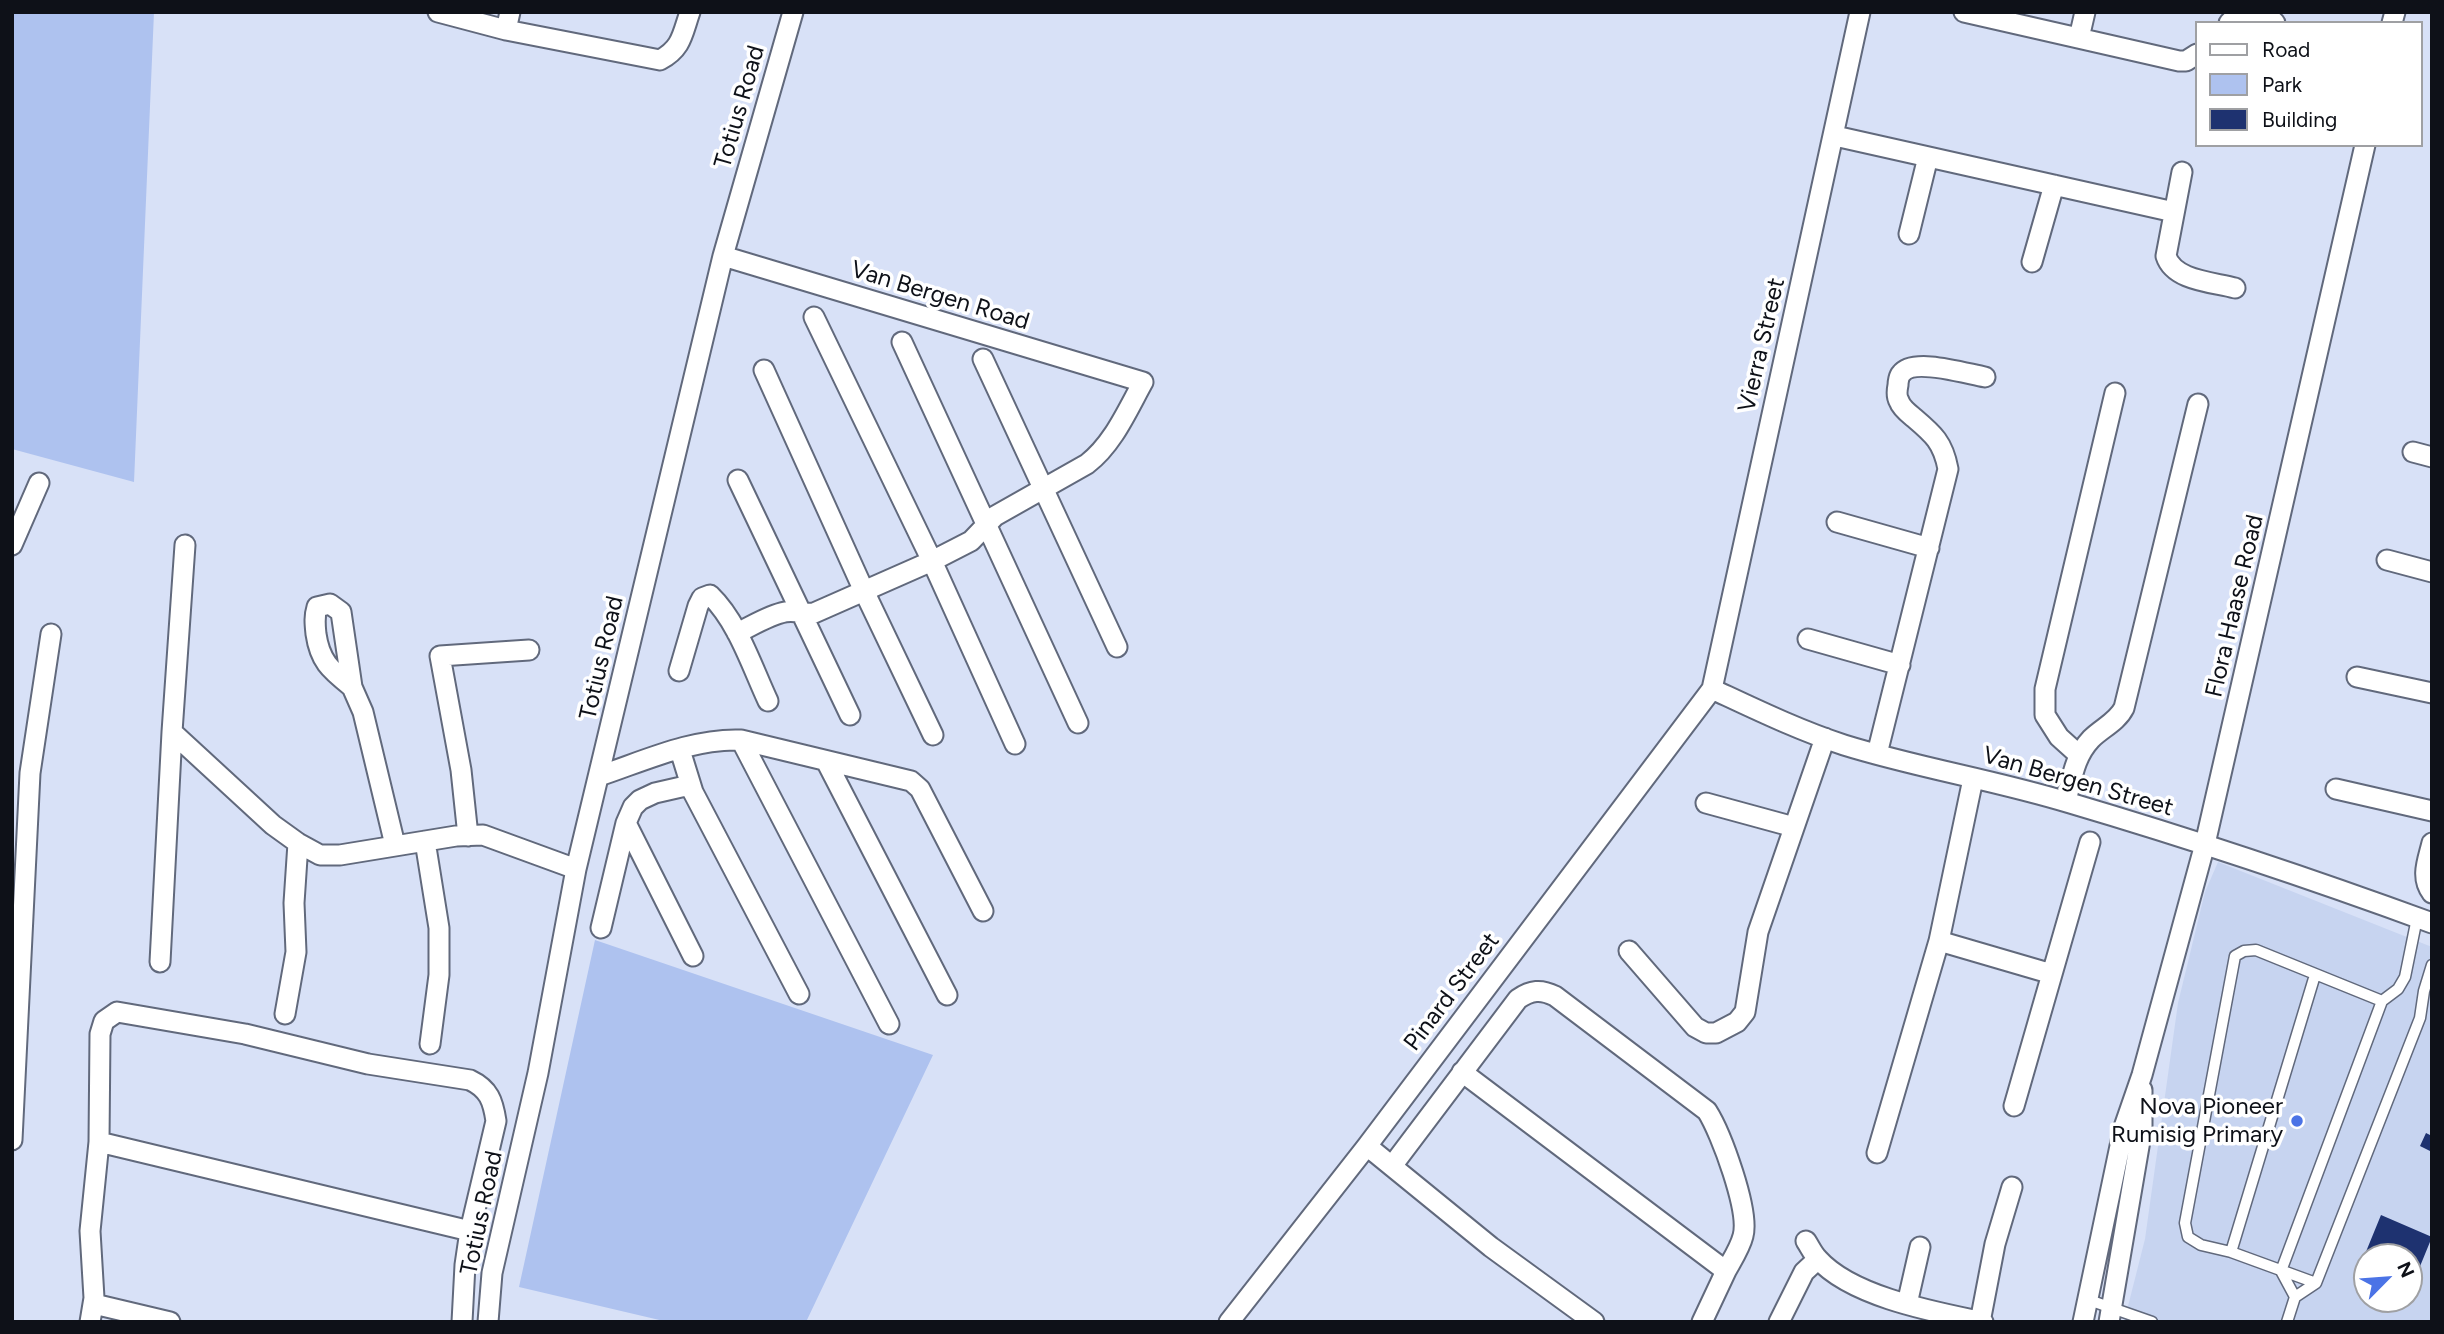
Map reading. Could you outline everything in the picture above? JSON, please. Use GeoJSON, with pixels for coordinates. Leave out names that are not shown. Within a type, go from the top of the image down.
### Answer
{"type":"FeatureCollection","features":[{"type":"Feature","properties":{"kind":"street"},"geometry":{"type":"LineString","coordinates":[[438,12],[508,21],[660,60],[678,46],[690,12]]}},
{"type":"Feature","properties":{"kind":"street","name":"Totius Road"},"geometry":{"type":"LineString","coordinates":[[488,1322],[492,1273],[538,1073],[576,869],[723,256],[793,12]]}},
{"type":"Feature","properties":{"kind":"street","name":"Vierra Street"},"geometry":{"type":"LineString","coordinates":[[1712,690],[1860,12]]}},
{"type":"Feature","properties":{"kind":"street"},"geometry":{"type":"LineString","coordinates":[[1964,12],[2179,61],[2186,61],[2196,55]]}},
{"type":"Feature","properties":{"kind":"street"},"geometry":{"type":"LineString","coordinates":[[2079,38],[2085,12]]}},
{"type":"Feature","properties":{"kind":"street"},"geometry":{"type":"LineString","coordinates":[[2231,21],[2234,17],[2254,13],[2269,17],[2273,21]]}},
{"type":"Feature","properties":{"kind":"street"},"geometry":{"type":"LineString","coordinates":[[1835,136],[2174,212]]}},
{"type":"Feature","properties":{"kind":"street","name":"Flora Haase Road"},"geometry":{"type":"LineString","coordinates":[[2083,1322],[2124,1127],[2142,1075],[2205,844],[2365,147]]}},
{"type":"Feature","properties":{"kind":"street"},"geometry":{"type":"LineString","coordinates":[[1909,234],[1928,157]]}},
{"type":"Feature","properties":{"kind":"street"},"geometry":{"type":"LineString","coordinates":[[2182,172],[2166,256],[2168,263],[2183,275],[2235,288]]}},
{"type":"Feature","properties":{"kind":"street"},"geometry":{"type":"LineString","coordinates":[[2032,262],[2054,185]]}},
{"type":"Feature","properties":{"kind":"street","name":"Van Bergen Road"},"geometry":{"type":"LineString","coordinates":[[723,256],[1143,383],[1100,454],[1042,489]]}},
{"type":"Feature","properties":{"kind":"street"},"geometry":{"type":"LineString","coordinates":[[814,317],[932,561],[1015,744]]}},
{"type":"Feature","properties":{"kind":"street"},"geometry":{"type":"LineString","coordinates":[[902,342],[1078,723]]}},
{"type":"Feature","properties":{"kind":"street"},"geometry":{"type":"LineString","coordinates":[[983,359],[1117,647]]}},
{"type":"Feature","properties":{"kind":"street"},"geometry":{"type":"LineString","coordinates":[[1877,754],[1948,470],[1942,447],[1934,435],[1905,411],[1899,401],[1897,390],[1900,375],[1908,369],[1919,367],[1985,377]]}},
{"type":"Feature","properties":{"kind":"street"},"geometry":{"type":"LineString","coordinates":[[764,370],[864,591],[933,735]]}},
{"type":"Feature","properties":{"kind":"street"},"geometry":{"type":"LineString","coordinates":[[2079,755],[2059,737],[2045,715],[2045,689],[2115,393]]}},
{"type":"Feature","properties":{"kind":"street"},"geometry":{"type":"LineString","coordinates":[[2066,802],[2079,755],[2124,708],[2198,404]]}},
{"type":"Feature","properties":{"kind":"street"},"geometry":{"type":"LineString","coordinates":[[738,480],[850,715]]}},
{"type":"Feature","properties":{"kind":"street"},"geometry":{"type":"LineString","coordinates":[[12,545],[39,483]]}},
{"type":"Feature","properties":{"kind":"street"},"geometry":{"type":"LineString","coordinates":[[737,633],[782,612],[814,613],[932,561],[971,541],[995,516],[1042,489]]}},
{"type":"Feature","properties":{"kind":"street"},"geometry":{"type":"LineString","coordinates":[[1838,522],[1929,548]]}},
{"type":"Feature","properties":{"kind":"street"},"geometry":{"type":"LineString","coordinates":[[160,962],[185,545]]}},
{"type":"Feature","properties":{"kind":"street"},"geometry":{"type":"LineString","coordinates":[[2387,560],[2432,572]]}},
{"type":"Feature","properties":{"kind":"street"},"geometry":{"type":"LineString","coordinates":[[679,671],[702,598],[710,595],[720,604],[737,633],[768,701]]}},
{"type":"Feature","properties":{"kind":"street"},"geometry":{"type":"LineString","coordinates":[[12,829],[22,805],[30,773],[51,634]]}},
{"type":"Feature","properties":{"kind":"street"},"geometry":{"type":"LineString","coordinates":[[1808,639],[1899,665]]}},
{"type":"Feature","properties":{"kind":"street"},"geometry":{"type":"LineString","coordinates":[[468,836],[461,770],[440,656],[529,650]]}},
{"type":"Feature","properties":{"kind":"street"},"geometry":{"type":"LineString","coordinates":[[2357,677],[2432,693]]}},
{"type":"Feature","properties":{"kind":"street"},"geometry":{"type":"LineString","coordinates":[[352,687],[363,712],[395,845]]}},
{"type":"Feature","properties":{"kind":"street","name":"Van Bergen Street"},"geometry":{"type":"LineString","coordinates":[[1712,690],[1825,738],[1877,754],[2066,802],[2205,844],[2363,897],[2424,921]]}},
{"type":"Feature","properties":{"kind":"street","name":"Pinard Street"},"geometry":{"type":"LineString","coordinates":[[1229,1322],[1367,1146],[1712,690]]}},
{"type":"Feature","properties":{"kind":"street"},"geometry":{"type":"LineString","coordinates":[[172,732],[273,825],[320,855],[340,855],[395,845],[483,835],[576,869]]}},
{"type":"Feature","properties":{"kind":"street"},"geometry":{"type":"LineString","coordinates":[[1629,951],[1695,1027],[1706,1033],[1716,1033],[1737,1023],[1745,1012],[1748,999],[1758,932],[1825,738]]}},
{"type":"Feature","properties":{"kind":"street"},"geometry":{"type":"LineString","coordinates":[[599,776],[680,750],[723,740],[741,740],[911,781],[920,789],[983,911]]}},
{"type":"Feature","properties":{"kind":"street"},"geometry":{"type":"LineString","coordinates":[[741,740],[889,1024]]}},
{"type":"Feature","properties":{"kind":"street"},"geometry":{"type":"LineString","coordinates":[[680,750],[690,785],[799,994]]}},
{"type":"Feature","properties":{"kind":"street"},"geometry":{"type":"LineString","coordinates":[[826,761],[947,995]]}},
{"type":"Feature","properties":{"kind":"street"},"geometry":{"type":"LineString","coordinates":[[12,1140],[30,773]]}},
{"type":"Feature","properties":{"kind":"street"},"geometry":{"type":"LineString","coordinates":[[1877,1153],[1939,941],[1973,779]]}},
{"type":"Feature","properties":{"kind":"street"},"geometry":{"type":"LineString","coordinates":[[601,928],[626,823],[633,807],[640,800],[655,793],[690,785]]}},
{"type":"Feature","properties":{"kind":"street"},"geometry":{"type":"LineString","coordinates":[[2336,789],[2432,811]]}},
{"type":"Feature","properties":{"kind":"street"},"geometry":{"type":"LineString","coordinates":[[1706,803],[1794,827]]}},
{"type":"Feature","properties":{"kind":"street"},"geometry":{"type":"LineString","coordinates":[[626,823],[692,956]]}},
{"type":"Feature","properties":{"kind":"street"},"geometry":{"type":"LineString","coordinates":[[425,841],[439,928],[439,975],[430,1044]]}},
{"type":"Feature","properties":{"kind":"street"},"geometry":{"type":"LineString","coordinates":[[2014,1106],[2090,842]]}},
{"type":"Feature","properties":{"kind":"street"},"geometry":{"type":"LineString","coordinates":[[285,1014],[296,952],[294,903],[298,843]]}},
{"type":"Feature","properties":{"kind":"street"},"geometry":{"type":"LineString","coordinates":[[2432,843],[2424,877],[2432,893]]}},
{"type":"Feature","properties":{"kind":"street"},"geometry":{"type":"LineString","coordinates":[[1939,941],[2052,974]]}},
{"type":"Feature","properties":{"kind":"street"},"geometry":{"type":"LineString","coordinates":[[1392,1166],[1518,999],[1536,991],[1545,991],[1555,996],[1707,1111],[1716,1125],[1738,1195],[1744,1225],[1743,1236],[1702,1322]]}},
{"type":"Feature","properties":{"kind":"street"},"geometry":{"type":"LineString","coordinates":[[170,1322],[92,1313],[90,1231],[99,1142],[100,1034],[104,1021],[117,1012],[245,1034],[368,1064],[470,1080],[485,1088],[491,1097],[496,1121],[470,1231],[462,1322]]}},
{"type":"Feature","properties":{"kind":"street"},"geometry":{"type":"LineString","coordinates":[[1462,1072],[1726,1271]]}},
{"type":"Feature","properties":{"kind":"street","name":"Flora Haase Road"},"geometry":{"type":"LineString","coordinates":[[2111,1315],[2142,1129],[2142,1075]]}},
{"type":"Feature","properties":{"kind":"street"},"geometry":{"type":"LineString","coordinates":[[99,1142],[470,1231]]}},
{"type":"Feature","properties":{"kind":"street"},"geometry":{"type":"LineString","coordinates":[[1367,1146],[1491,1247],[1594,1322]]}},
{"type":"Feature","properties":{"kind":"street"},"geometry":{"type":"LineString","coordinates":[[1806,1241],[1818,1259],[1853,1284],[1910,1311],[1981,1322],[1995,1244],[2012,1188]]}},
{"type":"Feature","properties":{"kind":"street"},"geometry":{"type":"LineString","coordinates":[[1910,1311],[1920,1247]]}},
{"type":"Feature","properties":{"kind":"street"},"geometry":{"type":"LineString","coordinates":[[1780,1322],[1804,1272],[1818,1259]]}},
{"type":"Feature","properties":{"kind":"lane"},"geometry":{"type":"LineString","coordinates":[[2295,1297],[2281,1271],[2382,1001],[2398,989],[2405,976],[2424,921]]}},
{"type":"Feature","properties":{"kind":"lane"},"geometry":{"type":"LineString","coordinates":[[2316,1283],[2231,1252],[2201,1245],[2188,1237],[2185,1223],[2235,956],[2244,951],[2256,950],[2382,1001]]}},
{"type":"Feature","properties":{"kind":"lane"},"geometry":{"type":"LineString","coordinates":[[2287,1322],[2295,1297],[2316,1283],[2420,1018],[2424,990],[2432,965]]}},
{"type":"Feature","properties":{"kind":"lane"},"geometry":{"type":"LineString","coordinates":[[2231,1252],[2315,975]]}},
{"type":"Feature","properties":{"kind":"lane"},"geometry":{"type":"LineString","coordinates":[[2089,1300],[2111,1315],[2151,1322]]}},
{"type":"Feature","properties":{"kind":"shaded area","name":"Nova Pioneer Rumisig Primary"},"geometry":{"type":"Polygon","coordinates":[[[2218,862],[2432,947],[2432,1322],[2124,1322],[2145,1239],[2178,1003],[2205,892],[2218,862]]]}},
{"type":"Feature","properties":{"kind":"green space"},"geometry":{"type":"Polygon","coordinates":[[[12,12],[154,12],[134,482],[12,449],[12,12]]]}},
{"type":"Feature","properties":{"kind":"green space"},"geometry":{"type":"Polygon","coordinates":[[[595,940],[933,1055],[806,1322],[668,1322],[519,1287],[595,940]]]}},
{"type":"Feature","properties":{"kind":"building"},"geometry":{"type":"Polygon","coordinates":[[[2426,1133],[2432,1136],[2432,1152],[2420,1146],[2426,1133]]]}},
{"type":"Feature","properties":{"kind":"building"},"geometry":{"type":"Polygon","coordinates":[[[2381,1215],[2432,1237],[2423,1259],[2423,1243],[2370,1243],[2381,1215]]]}},
{"type":"Feature","properties":{"kind":"place","name":"Nova Pioneer Rumisig Primary"},"geometry":{"type":"Point","coordinates":[2297,1121]}}]}
